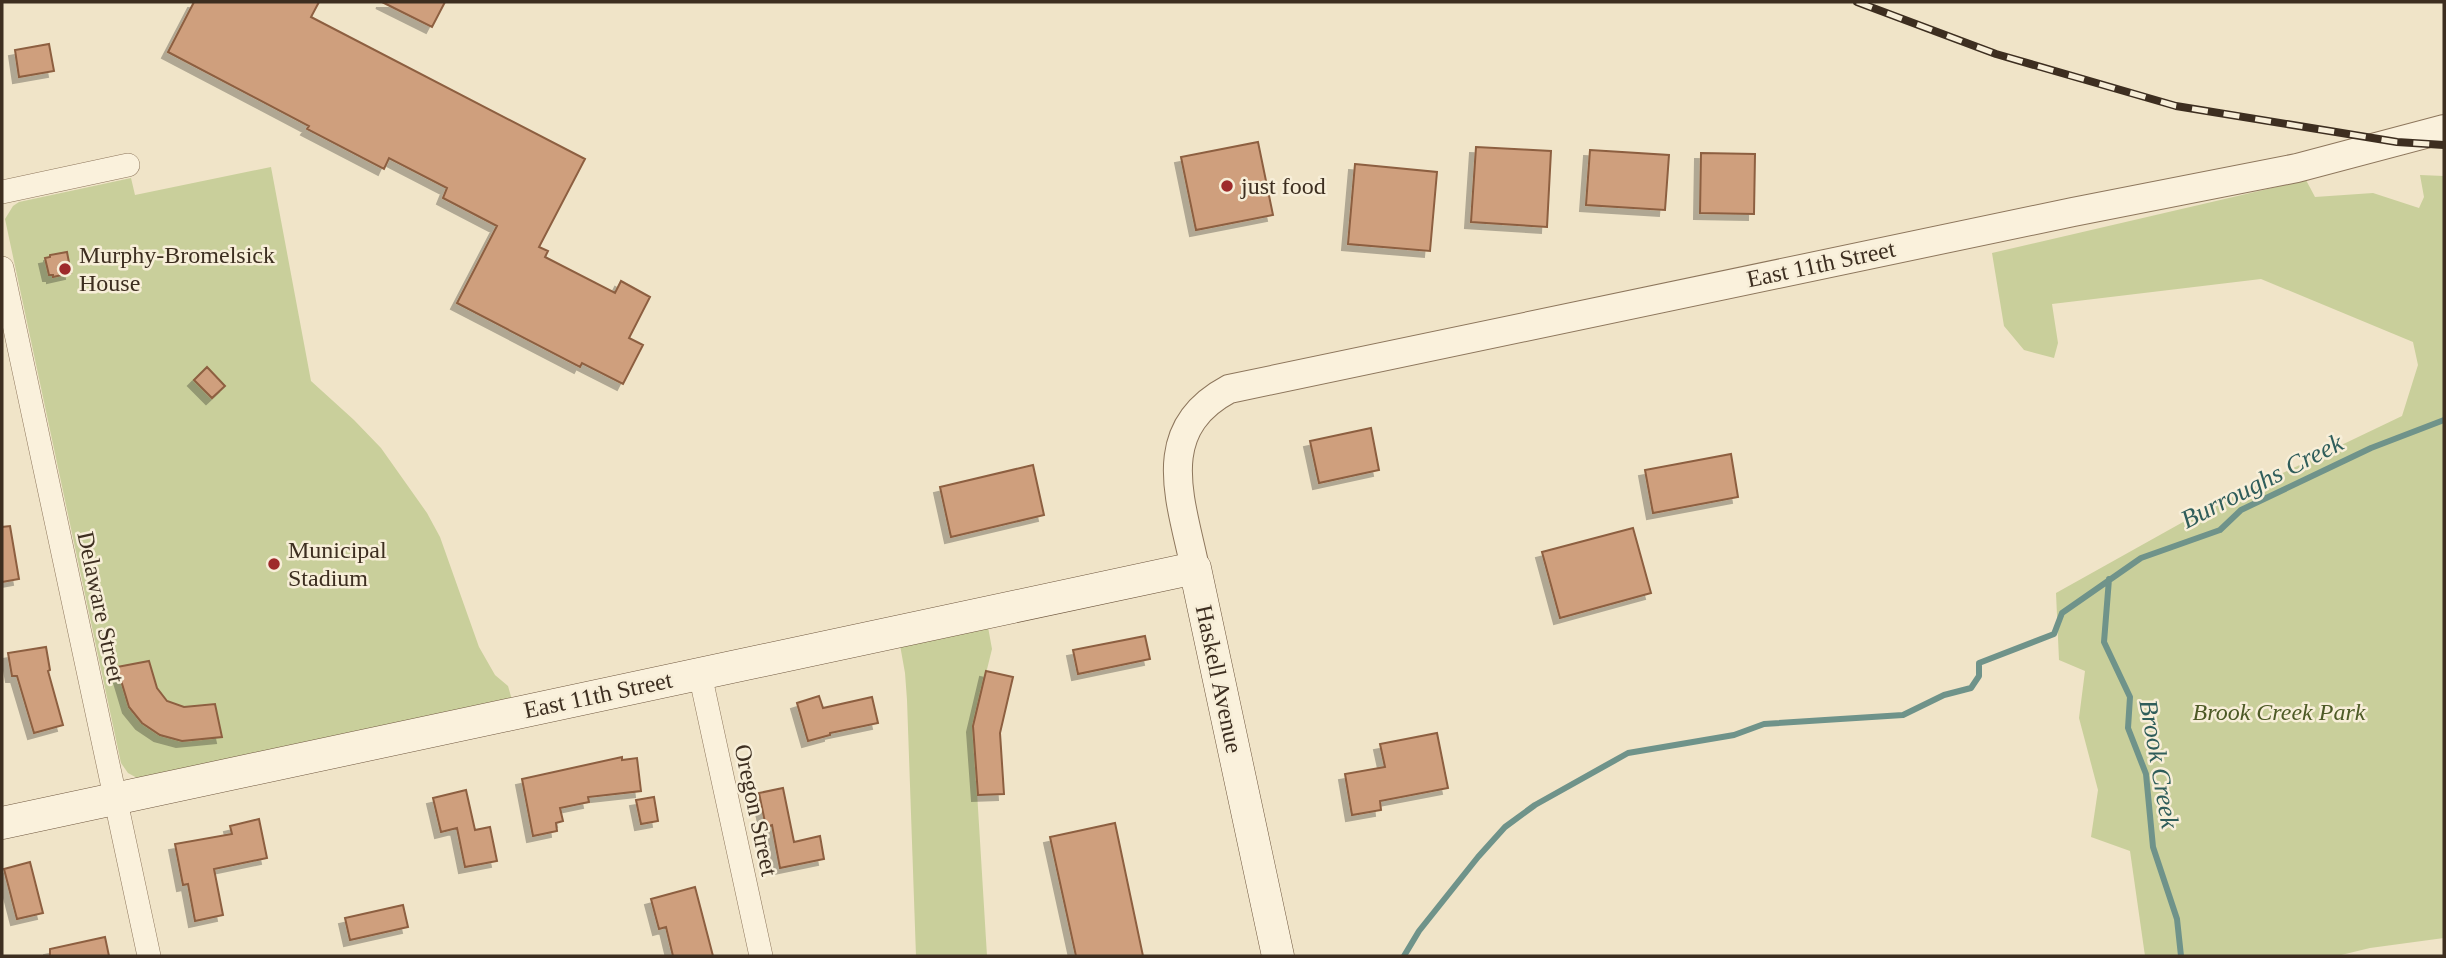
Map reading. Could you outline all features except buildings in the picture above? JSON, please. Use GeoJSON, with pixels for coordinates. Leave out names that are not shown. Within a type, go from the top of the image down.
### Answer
{"type":"FeatureCollection","features":[{"type":"Feature","properties":{"kind":"main road","name":"East 11th Street"},"geometry":{"type":"LineString","coordinates":[[2,823],[1195,568]]}},
{"type":"Feature","properties":{"kind":"main road","name":"Haskell Avenue"},"geometry":{"type":"LineString","coordinates":[[1195,568],[1278,956]]}},
{"type":"Feature","properties":{"kind":"street","name":"East 11th Street"},"geometry":{"type":"LineString","coordinates":[[1203,408],[1229,389],[1250,383],[2297,168],[2444,130]]}},
{"type":"Feature","properties":{"kind":"street"},"geometry":{"type":"LineString","coordinates":[[2,192],[128,165]]}},
{"type":"Feature","properties":{"kind":"street","name":"Delaware Street"},"geometry":{"type":"LineString","coordinates":[[2,268],[149,956]]}},
{"type":"Feature","properties":{"kind":"street","name":"Haskell Avenue"},"geometry":{"type":"LineString","coordinates":[[1195,568],[1180,495],[1177,461],[1182,440],[1191,421],[1203,408]]}},
{"type":"Feature","properties":{"kind":"street","name":"Oregon Street"},"geometry":{"type":"LineString","coordinates":[[700,674],[761,956]]}},
{"type":"Feature","properties":{"kind":"green space"},"geometry":{"type":"Polygon","coordinates":[[[271,167],[311,381],[381,448],[427,513],[440,537],[479,647],[495,675],[508,686],[512,700],[139,779],[128,773],[121,763],[5,219],[19,202],[131,178],[135,195],[271,167]]]}},
{"type":"Feature","properties":{"kind":"green space","name":"Brook Creek Park"},"geometry":{"type":"Polygon","coordinates":[[[2420,175],[2444,176],[2444,938],[2370,948],[2337,956],[2145,956],[2130,851],[2091,837],[2098,790],[2079,718],[2085,671],[2059,660],[2056,593],[2201,512],[2402,416],[2418,365],[2413,342],[2261,279],[2052,304],[2058,343],[2054,358],[2024,350],[2004,326],[1992,253],[2306,180],[2315,197],[2373,193],[2419,208],[2424,197],[2420,175]]]}},
{"type":"Feature","properties":{"kind":"green space"},"geometry":{"type":"Polygon","coordinates":[[[988,627],[992,649],[973,726],[987,956],[916,956],[907,700],[900,645],[988,627]]]}},
{"type":"Feature","properties":{"kind":"waterway","name":"Burroughs Creek"},"geometry":{"type":"LineString","coordinates":[[1404,956],[1419,931],[1505,827],[1535,805],[1628,753],[1734,735],[1764,724],[1903,715],[1944,695],[1971,688],[1979,676],[1979,663],[2054,634],[2062,613],[2141,558],[2220,530],[2241,510],[2371,448],[2444,420]]}},
{"type":"Feature","properties":{"kind":"waterway","name":"Brook Creek"},"geometry":{"type":"LineString","coordinates":[[2109,579],[2104,642],[2130,697],[2128,728],[2146,774],[2153,847],[2177,919],[2181,956]]}},
{"type":"Feature","properties":{"kind":"railway"},"geometry":{"type":"LineString","coordinates":[[1857,2],[1996,54],[2176,106],[2397,142],[2444,145]]}},
{"type":"Feature","properties":{"kind":"place","name":"just food"},"geometry":{"type":"Point","coordinates":[1227,186]}},
{"type":"Feature","properties":{"kind":"place","name":"Murphy-Bromelsick House"},"geometry":{"type":"Point","coordinates":[65,269]}},
{"type":"Feature","properties":{"kind":"place","name":"Municipal Stadium"},"geometry":{"type":"Point","coordinates":[274,564]}}]}
